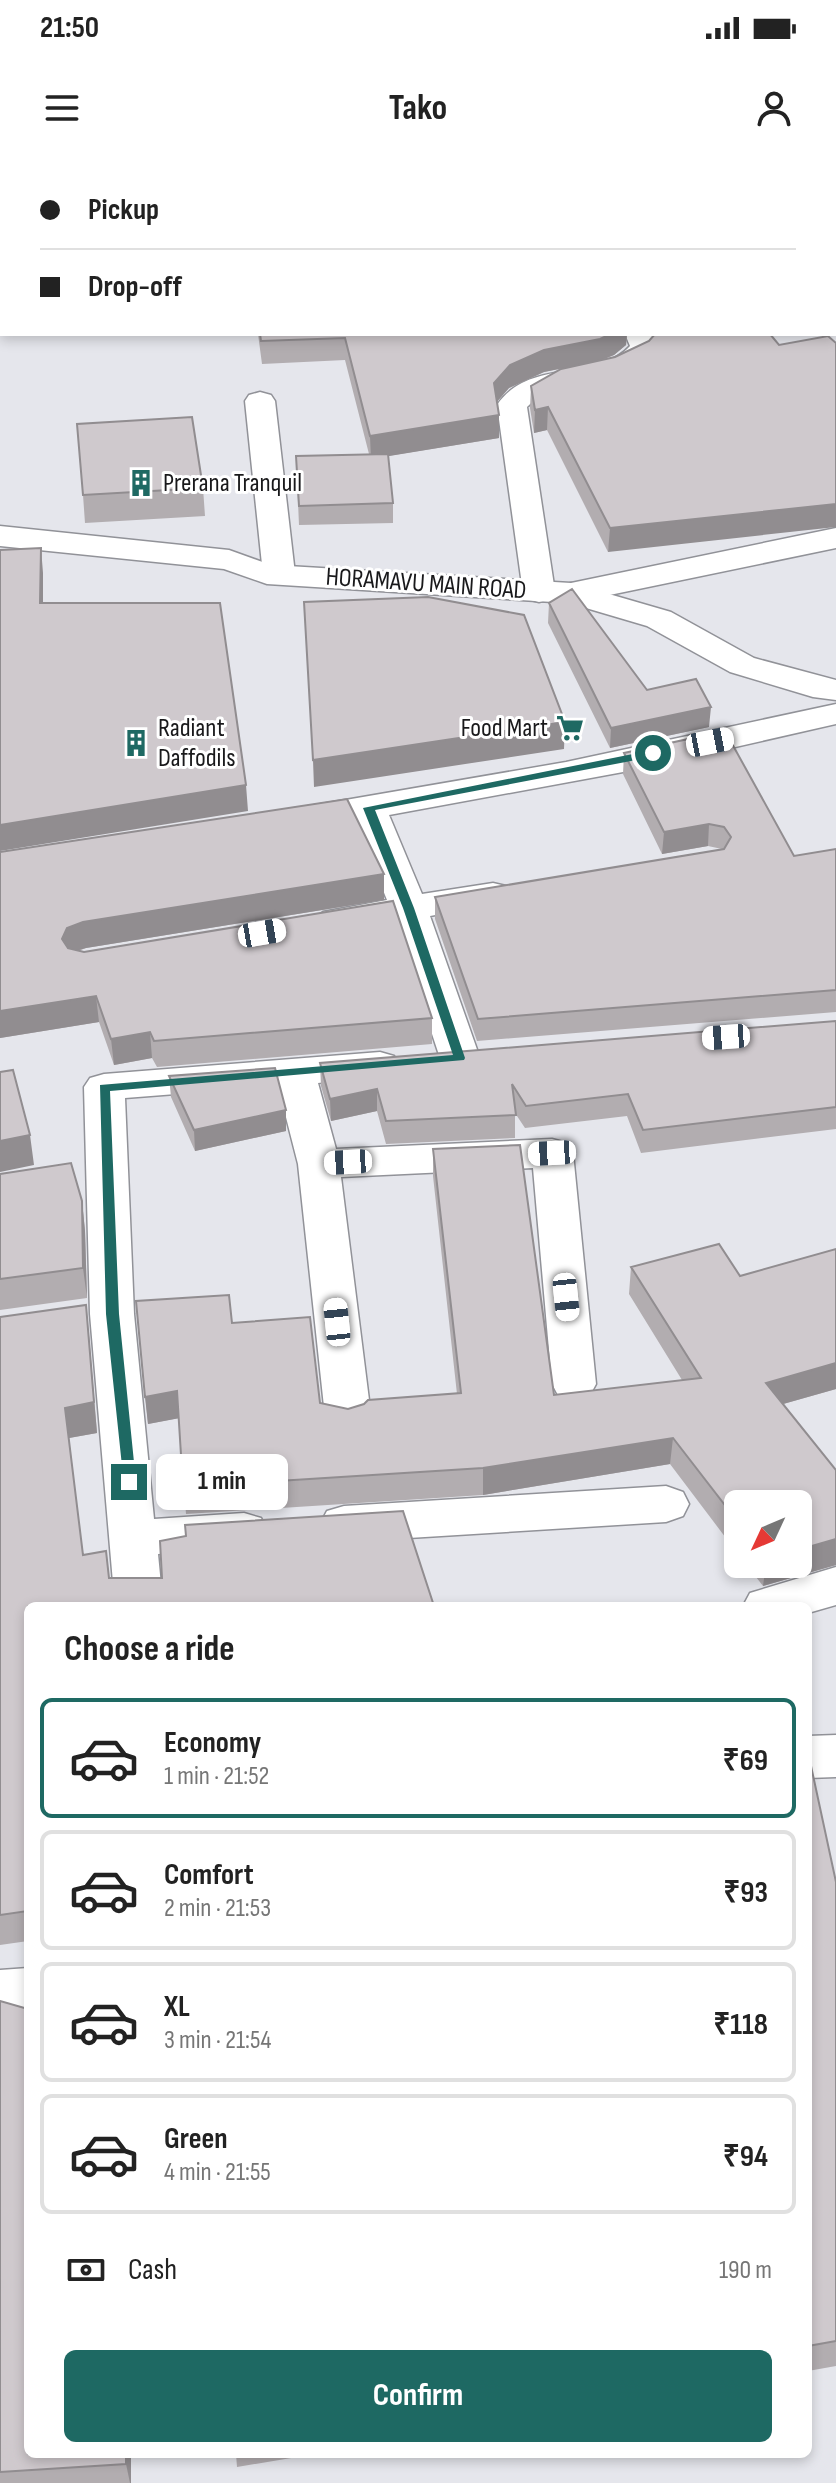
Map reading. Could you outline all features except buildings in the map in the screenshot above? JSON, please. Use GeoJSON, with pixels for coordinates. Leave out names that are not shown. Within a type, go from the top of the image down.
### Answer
{"type":"FeatureCollection","features":[{"type":"Feature","properties":{"kind":"street"},"geometry":{"type":"LineString","coordinates":[[640,336],[645,347],[639,357],[623,366],[547,382],[521,392],[512,405],[555,593],[836,538]]}},
{"type":"Feature","properties":{"kind":"street"},"geometry":{"type":"LineString","coordinates":[[0,560],[212,589],[273,574],[260,401]]}},
{"type":"Feature","properties":{"kind":"street","name":"HORAMAVU MAIN ROAD"},"geometry":{"type":"LineString","coordinates":[[0,536],[229,560],[273,574],[555,593],[659,619],[742,665],[825,690],[836,690]]}},
{"type":"Feature","properties":{"kind":"street"},"geometry":{"type":"LineString","coordinates":[[261,825],[368,808],[766,731],[836,714]]}},
{"type":"Feature","properties":{"kind":"street"},"geometry":{"type":"LineString","coordinates":[[139,1602],[134,1538],[91,1316],[90,1174],[104,1087],[295,1074],[449,1059],[409,908],[368,808]]}},
{"type":"Feature","properties":{"kind":"street"},"geometry":{"type":"LineString","coordinates":[[301,927],[535,888]]}},
{"type":"Feature","properties":{"kind":"street"},"geometry":{"type":"LineString","coordinates":[[295,1074],[319,1164],[348,1416]]}},
{"type":"Feature","properties":{"kind":"street"},"geometry":{"type":"LineString","coordinates":[[319,1164],[552,1153],[574,1384]]}},
{"type":"Feature","properties":{"kind":"street"},"geometry":{"type":"LineString","coordinates":[[134,1538],[666,1504]]}},
{"type":"Feature","properties":{"kind":"street"},"geometry":{"type":"LineString","coordinates":[[781,1602],[836,1586]]}},
{"type":"Feature","properties":{"kind":"street"},"geometry":{"type":"LineString","coordinates":[[812,1757],[836,1756]]}},
{"type":"Feature","properties":{"kind":"street"},"geometry":{"type":"LineString","coordinates":[[0,1994],[24,1992]]}},
{"type":"Feature","properties":{"kind":"place","name":"Prerana Tranquil"},"geometry":{"type":"Point","coordinates":[141,483]}},
{"type":"Feature","properties":{"kind":"place","name":"Food Mart"},"geometry":{"type":"Point","coordinates":[570,728]}},
{"type":"Feature","properties":{"kind":"place","name":"Radiant Daffodils"},"geometry":{"type":"Point","coordinates":[136,743]}},
{"type":"Feature","properties":{"kind":"route"},"geometry":{"type":"LineString","coordinates":[[129,1482],[112,1314],[104,1087],[295,1074],[460,1058],[409,908],[368,808],[653,753]]}}]}
